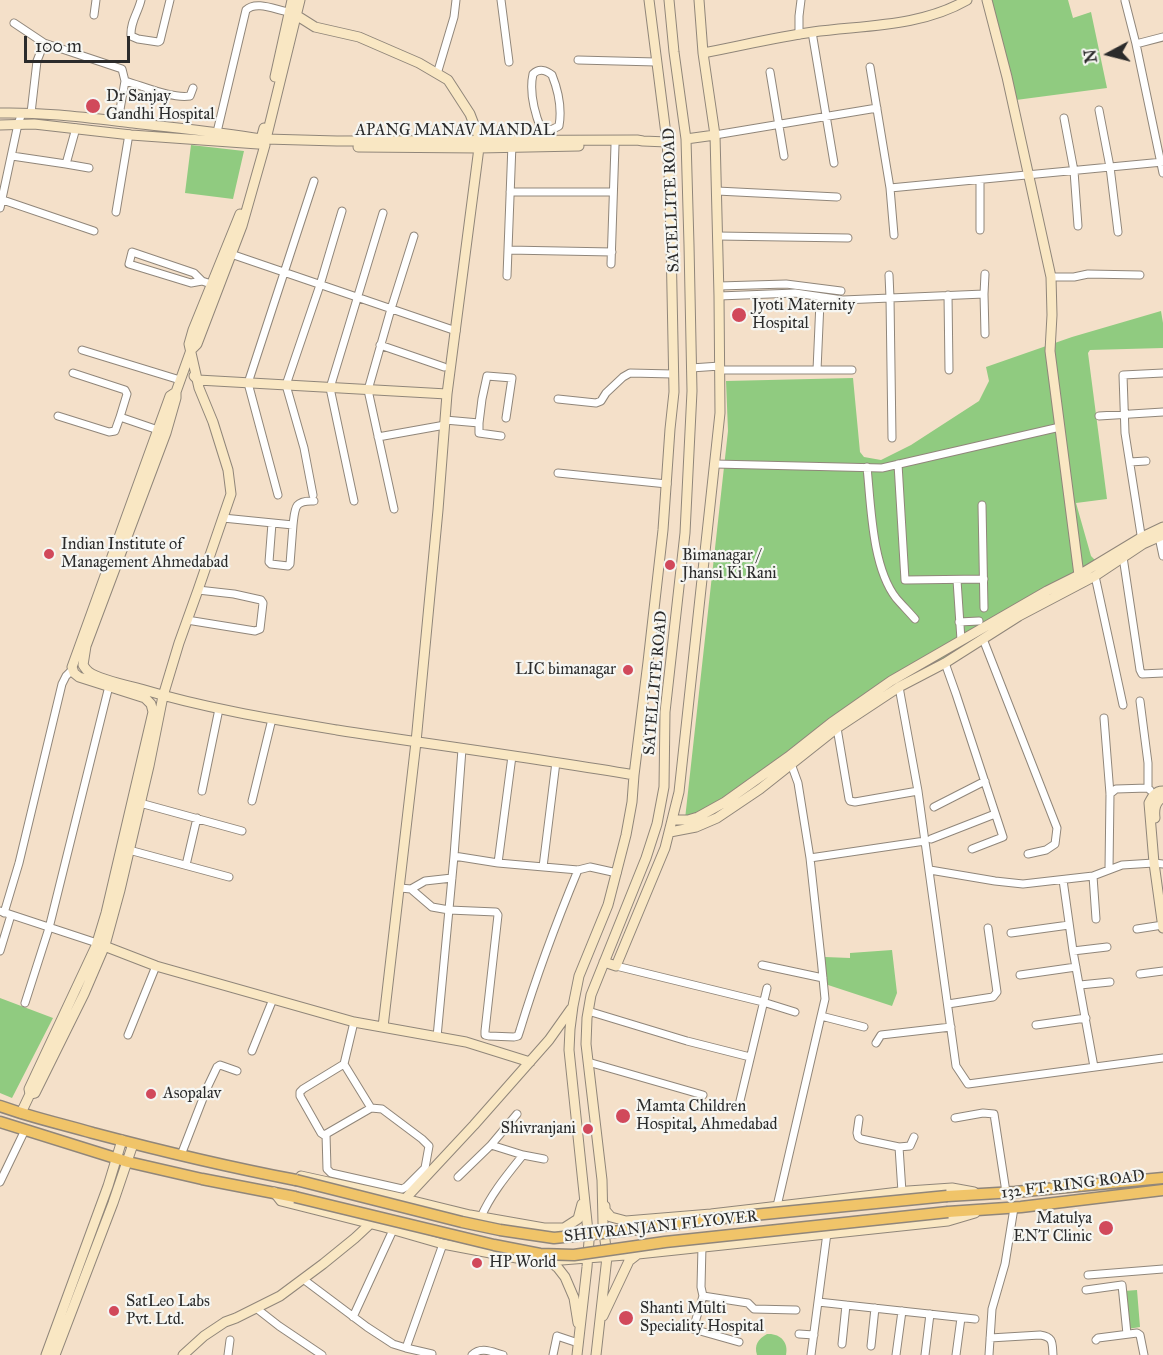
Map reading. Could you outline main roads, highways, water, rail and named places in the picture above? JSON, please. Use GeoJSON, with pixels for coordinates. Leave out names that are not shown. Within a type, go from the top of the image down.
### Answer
{"type":"FeatureCollection","features":[{"type":"Feature","properties":{"kind":"main road","name":"SHIVRANJANI FLYOVER"},"geometry":{"type":"LineString","coordinates":[[0,1106],[127,1142],[291,1179],[462,1222],[554,1238],[713,1219],[987,1194]]}},
{"type":"Feature","properties":{"kind":"main road","name":"SHIVRANJANI FLYOVER"},"geometry":{"type":"LineString","coordinates":[[0,1122],[122,1160],[202,1179],[274,1192],[540,1254],[574,1255],[664,1242],[986,1210]]}},
{"type":"Feature","properties":{"kind":"main road","name":"132 FT. RING ROAD"},"geometry":{"type":"LineString","coordinates":[[987,1194],[1163,1178]]}},
{"type":"Feature","properties":{"kind":"main road","name":"132 FT. RING ROAD"},"geometry":{"type":"LineString","coordinates":[[986,1210],[1163,1190]]}},
{"type":"Feature","properties":{"kind":"place","name":"Dr Sanjay Gandhi Hospital"},"geometry":{"type":"Point","coordinates":[93,106]}},
{"type":"Feature","properties":{"kind":"place","name":"Jyoti Maternity Hospital"},"geometry":{"type":"Point","coordinates":[739,315]}},
{"type":"Feature","properties":{"kind":"place","name":"Indian Institute of Management Ahmedabad"},"geometry":{"type":"Point","coordinates":[49,554]}},
{"type":"Feature","properties":{"kind":"place","name":"Bimanagar / Jhansi Ki Rani"},"geometry":{"type":"Point","coordinates":[670,565]}},
{"type":"Feature","properties":{"kind":"place","name":"LIC bimanagar"},"geometry":{"type":"Point","coordinates":[628,670]}},
{"type":"Feature","properties":{"kind":"place","name":"Asopalav"},"geometry":{"type":"Point","coordinates":[151,1094]}},
{"type":"Feature","properties":{"kind":"place","name":"Mamta Children Hospital, Ahmedabad"},"geometry":{"type":"Point","coordinates":[623,1116]}},
{"type":"Feature","properties":{"kind":"place","name":"Shivranjani"},"geometry":{"type":"Point","coordinates":[588,1129]}},
{"type":"Feature","properties":{"kind":"place","name":"Matulya ENT Clinic"},"geometry":{"type":"Point","coordinates":[1106,1228]}},
{"type":"Feature","properties":{"kind":"place","name":"HP World"},"geometry":{"type":"Point","coordinates":[477,1263]}},
{"type":"Feature","properties":{"kind":"place","name":"SatLeo Labs Pvt. Ltd."},"geometry":{"type":"Point","coordinates":[114,1311]}},
{"type":"Feature","properties":{"kind":"place","name":"Shanti Multi Speciality Hospital"},"geometry":{"type":"Point","coordinates":[626,1318]}}]}
